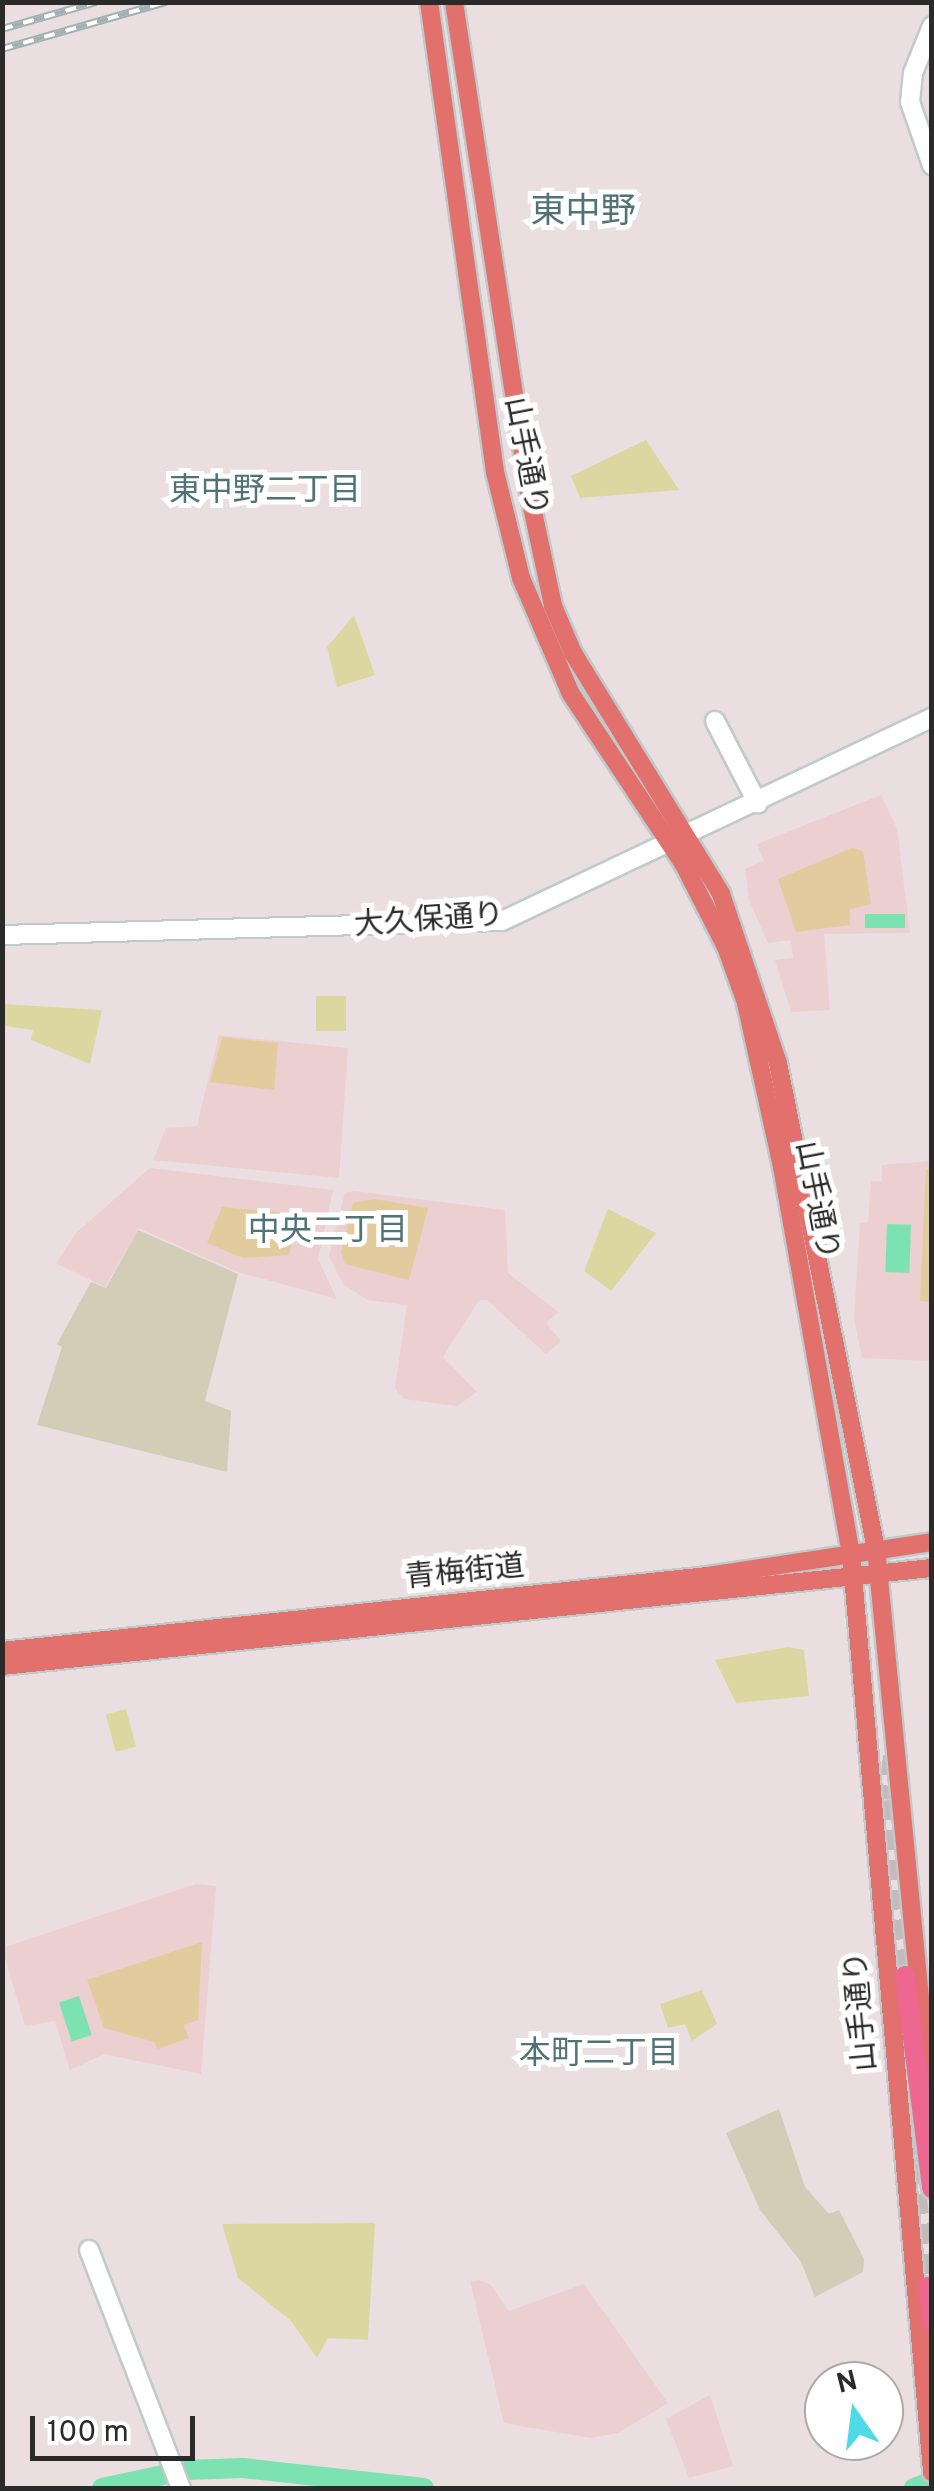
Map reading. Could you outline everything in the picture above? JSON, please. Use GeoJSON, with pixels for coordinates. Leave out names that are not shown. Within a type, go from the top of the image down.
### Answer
{"type":"FeatureCollection","features":[{"type":"Feature","properties":{"kind":"highway"},"geometry":{"type":"LineString","coordinates":[[904,1974],[932,2188]]}},
{"type":"Feature","properties":{"kind":"highway"},"geometry":{"type":"LineString","coordinates":[[928,2287],[932,2322]]}},
{"type":"Feature","properties":{"kind":"main road","name":"山手通り"},"geometry":{"type":"LineString","coordinates":[[429,2],[495,472],[521,578],[571,694],[706,901],[746,1004],[842,1496],[904,1974],[932,2116]]}},
{"type":"Feature","properties":{"kind":"main road","name":"山手通り"},"geometry":{"type":"LineString","coordinates":[[454,2],[548,588],[573,653],[690,836],[743,944],[768,1021],[876,1548],[931,2469]]}},
{"type":"Feature","properties":{"kind":"main road"},"geometry":{"type":"LineString","coordinates":[[932,26],[912,73],[910,102],[932,165]]}},
{"type":"Feature","properties":{"kind":"main road","name":"大久保通り"},"geometry":{"type":"LineString","coordinates":[[2,935],[490,924],[690,836],[932,718]]}},
{"type":"Feature","properties":{"kind":"main road"},"geometry":{"type":"LineString","coordinates":[[715,721],[758,804]]}},
{"type":"Feature","properties":{"kind":"main road"},"geometry":{"type":"LineString","coordinates":[[842,1496],[865,1492]]}},
{"type":"Feature","properties":{"kind":"main road","name":"青梅街道"},"geometry":{"type":"LineString","coordinates":[[2,1651],[686,1578],[932,1542]]}},
{"type":"Feature","properties":{"kind":"main road","name":"青梅街道"},"geometry":{"type":"LineString","coordinates":[[2,1666],[853,1572],[932,1568]]}},
{"type":"Feature","properties":{"kind":"main road"},"geometry":{"type":"LineString","coordinates":[[89,2250],[179,2484]]}},
{"type":"Feature","properties":{"kind":"shaded area"},"geometry":{"type":"Polygon","coordinates":[[[646,440],[679,490],[580,498],[571,476],[646,440]]]}},
{"type":"Feature","properties":{"kind":"shaded area"},"geometry":{"type":"Polygon","coordinates":[[[354,615],[375,675],[337,687],[327,647],[354,615]]]}},
{"type":"Feature","properties":{"kind":"shaded area"},"geometry":{"type":"Polygon","coordinates":[[[881,795],[897,829],[910,933],[824,934],[830,1010],[791,1012],[775,960],[793,958],[791,940],[768,943],[749,900],[745,869],[764,861],[757,844],[881,795]]]}},
{"type":"Feature","properties":{"kind":"shaded area"},"geometry":{"type":"Polygon","coordinates":[[[852,848],[863,851],[871,904],[850,909],[850,925],[796,932],[778,879],[852,848]]]}},
{"type":"Feature","properties":{"kind":"shaded area"},"geometry":{"type":"Polygon","coordinates":[[[865,914],[905,914],[905,928],[865,928],[865,914]]]}},
{"type":"Feature","properties":{"kind":"shaded area"},"geometry":{"type":"Polygon","coordinates":[[[316,996],[346,996],[346,1031],[316,1031],[316,996]]]}},
{"type":"Feature","properties":{"kind":"shaded area"},"geometry":{"type":"Polygon","coordinates":[[[3,1004],[102,1010],[90,1064],[31,1040],[33,1030],[5,1026],[3,1031],[3,1004]]]}},
{"type":"Feature","properties":{"kind":"shaded area"},"geometry":{"type":"Polygon","coordinates":[[[219,1035],[348,1048],[339,1178],[153,1160],[166,1128],[197,1126],[219,1035]]]}},
{"type":"Feature","properties":{"kind":"shaded area"},"geometry":{"type":"Polygon","coordinates":[[[222,1037],[278,1043],[274,1090],[210,1082],[222,1037]]]}},
{"type":"Feature","properties":{"kind":"shaded area"},"geometry":{"type":"Polygon","coordinates":[[[931,1161],[931,1361],[862,1358],[854,1318],[860,1223],[868,1222],[871,1181],[882,1181],[882,1165],[931,1161]]]}},
{"type":"Feature","properties":{"kind":"shaded area"},"geometry":{"type":"Polygon","coordinates":[[[150,1168],[333,1190],[318,1259],[337,1299],[238,1272],[139,1228],[105,1287],[56,1263],[76,1233],[150,1168]]]}},
{"type":"Feature","properties":{"kind":"shaded area"},"geometry":{"type":"Polygon","coordinates":[[[926,1169],[932,1169],[931,1302],[920,1301],[926,1169]]]}},
{"type":"Feature","properties":{"kind":"shaded area"},"geometry":{"type":"Polygon","coordinates":[[[345,1193],[505,1210],[508,1273],[558,1312],[546,1323],[561,1341],[546,1354],[487,1300],[479,1300],[443,1357],[477,1392],[457,1406],[404,1399],[395,1388],[407,1305],[368,1300],[343,1284],[329,1256],[345,1193]]]}},
{"type":"Feature","properties":{"kind":"shaded area"},"geometry":{"type":"Polygon","coordinates":[[[374,1199],[428,1208],[409,1280],[345,1264],[341,1252],[353,1203],[374,1199]]]}},
{"type":"Feature","properties":{"kind":"shaded area"},"geometry":{"type":"Polygon","coordinates":[[[222,1207],[298,1214],[289,1255],[243,1258],[207,1243],[222,1207]]]}},
{"type":"Feature","properties":{"kind":"shaded area"},"geometry":{"type":"Polygon","coordinates":[[[608,1209],[656,1233],[611,1291],[584,1271],[608,1209]]]}},
{"type":"Feature","properties":{"kind":"shaded area"},"geometry":{"type":"Polygon","coordinates":[[[887,1224],[911,1225],[909,1273],[885,1272],[887,1224]]]}},
{"type":"Feature","properties":{"kind":"shaded area"},"geometry":{"type":"Polygon","coordinates":[[[138,1230],[238,1274],[205,1401],[231,1411],[227,1472],[37,1425],[62,1347],[57,1344],[91,1282],[106,1288],[138,1230]]]}},
{"type":"Feature","properties":{"kind":"shaded area"},"geometry":{"type":"Polygon","coordinates":[[[788,1647],[804,1650],[809,1696],[736,1703],[715,1660],[788,1647]]]}},
{"type":"Feature","properties":{"kind":"shaded area"},"geometry":{"type":"Polygon","coordinates":[[[126,1709],[136,1747],[116,1752],[106,1714],[126,1709]]]}},
{"type":"Feature","properties":{"kind":"shaded area"},"geometry":{"type":"Polygon","coordinates":[[[196,1884],[216,1886],[201,2074],[104,2054],[70,2070],[55,2021],[25,2026],[2,1948],[196,1884]]]}},
{"type":"Feature","properties":{"kind":"shaded area"},"geometry":{"type":"Polygon","coordinates":[[[202,1942],[198,2020],[184,2025],[189,2038],[157,2049],[154,2042],[104,2028],[87,1980],[202,1942]]]}},
{"type":"Feature","properties":{"kind":"shaded area"},"geometry":{"type":"Polygon","coordinates":[[[702,1990],[717,2024],[692,2041],[685,2024],[668,2028],[660,2004],[702,1990]]]}},
{"type":"Feature","properties":{"kind":"shaded area"},"geometry":{"type":"Polygon","coordinates":[[[79,1996],[92,2035],[72,2041],[59,2002],[79,1996]]]}},
{"type":"Feature","properties":{"kind":"shaded area"},"geometry":{"type":"Polygon","coordinates":[[[779,2109],[805,2187],[829,2214],[839,2210],[864,2259],[863,2272],[815,2297],[801,2262],[760,2210],[726,2133],[779,2109]]]}},
{"type":"Feature","properties":{"kind":"shaded area"},"geometry":{"type":"Polygon","coordinates":[[[375,2223],[368,2340],[328,2338],[317,2358],[291,2321],[238,2278],[222,2224],[375,2223]]]}},
{"type":"Feature","properties":{"kind":"shaded area"},"geometry":{"type":"Polygon","coordinates":[[[470,2281],[490,2284],[509,2311],[584,2284],[668,2403],[618,2433],[591,2438],[504,2423],[470,2281]]]}},
{"type":"Feature","properties":{"kind":"shaded area"},"geometry":{"type":"Polygon","coordinates":[[[710,2395],[733,2466],[689,2478],[666,2419],[710,2395]]]}},
{"type":"Feature","properties":{"kind":"waterway"},"geometry":{"type":"LineString","coordinates":[[102,2488],[186,2470],[243,2468],[424,2488]]}},
{"type":"Feature","properties":{"kind":"waterway"},"geometry":{"type":"LineString","coordinates":[[914,2488],[932,2481]]}},
{"type":"Feature","properties":{"kind":"tunnel"},"geometry":{"type":"LineString","coordinates":[[893,1756],[888,1800],[905,1976]]}},
{"type":"Feature","properties":{"kind":"tunnel"},"geometry":{"type":"LineString","coordinates":[[909,2135],[928,2287]]}},
{"type":"Feature","properties":{"kind":"railway"},"geometry":{"type":"LineString","coordinates":[[2,29],[96,2]]}},
{"type":"Feature","properties":{"kind":"railway"},"geometry":{"type":"LineString","coordinates":[[2,49],[166,2]]}},
{"type":"Feature","properties":{"kind":"district","name":"東中野"},"geometry":{"type":"Point","coordinates":[583,213]}},
{"type":"Feature","properties":{"kind":"district","name":"東中野二丁目"},"geometry":{"type":"Point","coordinates":[265,492]}},
{"type":"Feature","properties":{"kind":"district","name":"中央二丁目"},"geometry":{"type":"Point","coordinates":[328,1232]}},
{"type":"Feature","properties":{"kind":"district","name":"本町二丁目"},"geometry":{"type":"Point","coordinates":[599,2055]}}]}
